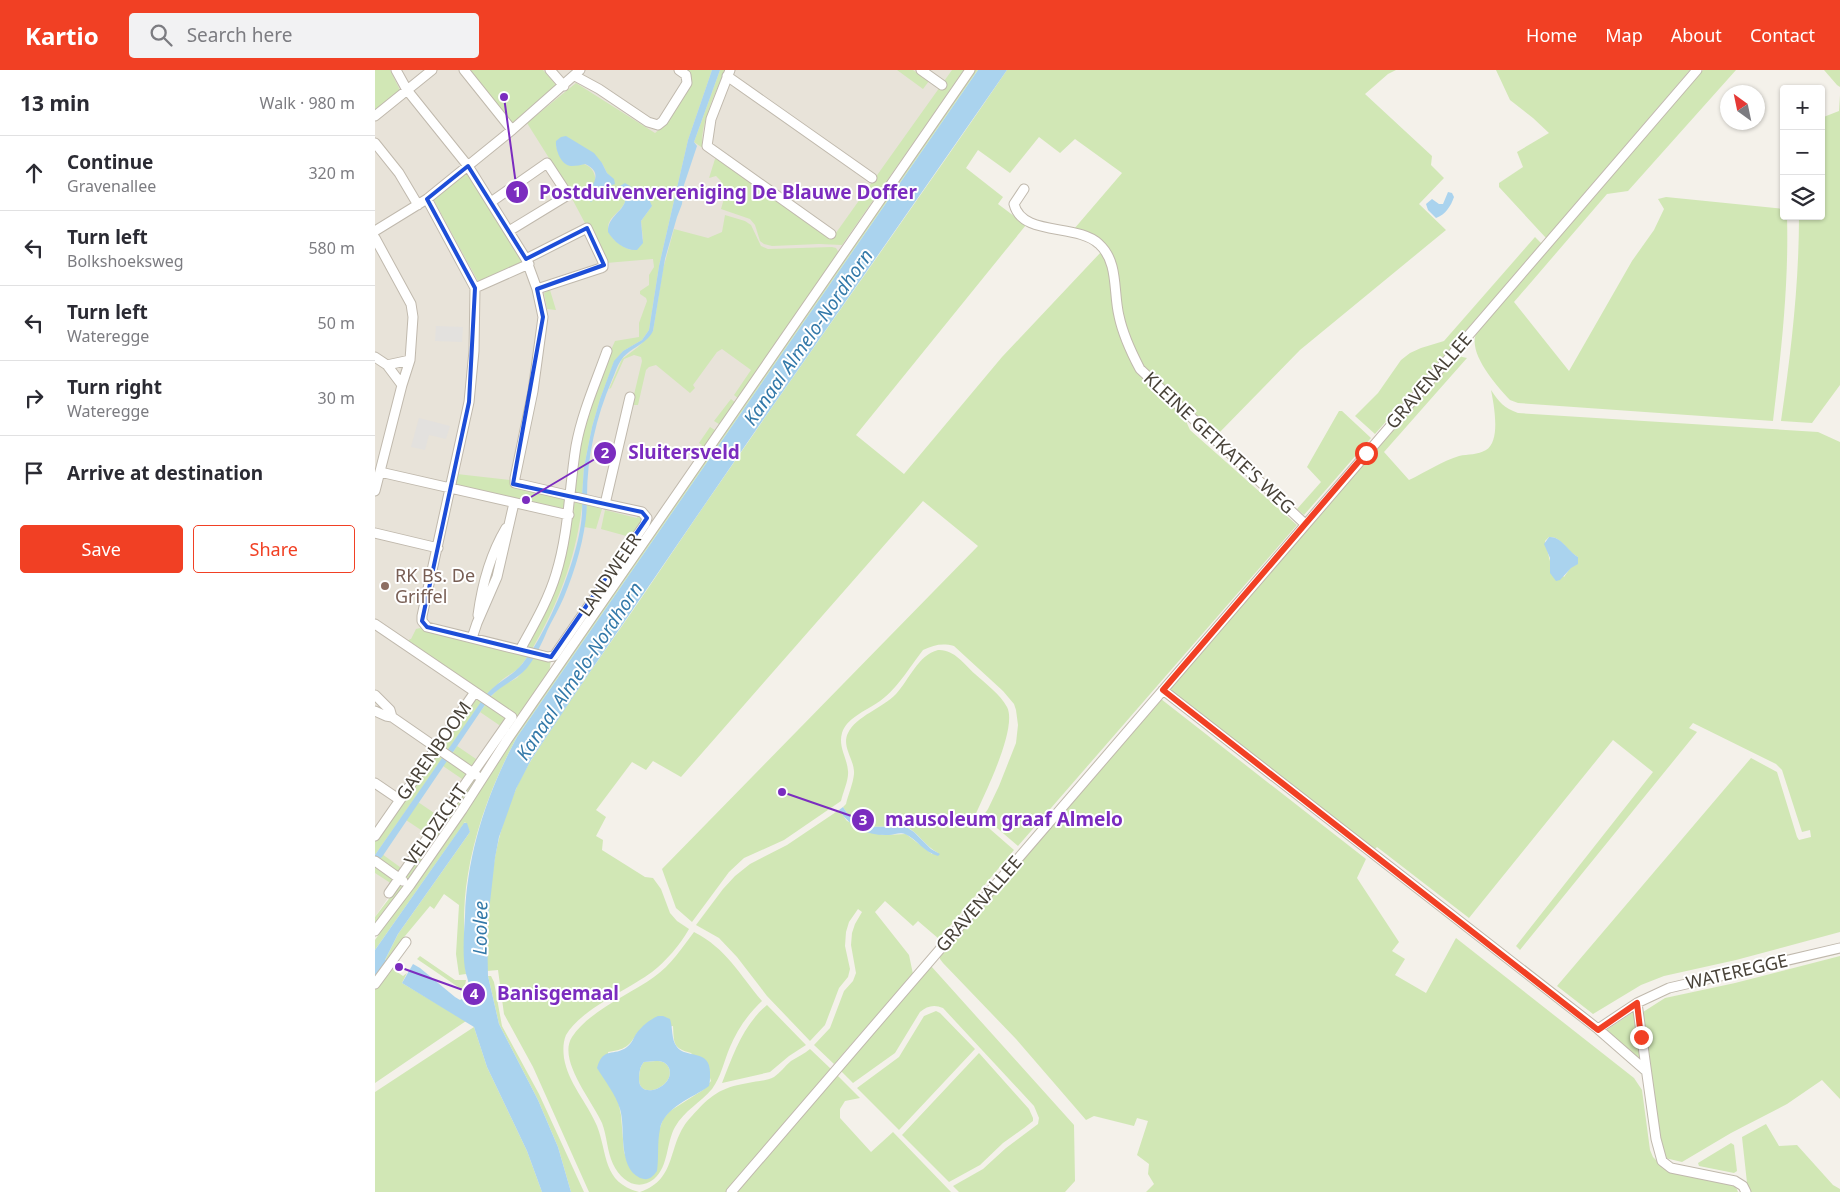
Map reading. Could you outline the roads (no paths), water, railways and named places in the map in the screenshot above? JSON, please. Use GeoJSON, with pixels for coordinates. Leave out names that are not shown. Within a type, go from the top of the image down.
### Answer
{"type":"FeatureCollection","features":[{"type":"Feature","properties":{"kind":"street"},"geometry":{"type":"LineString","coordinates":[[396,70],[407,90],[468,166],[528,261],[537,289],[543,317],[533,391],[515,483],[605,504],[630,397]]}},
{"type":"Feature","properties":{"kind":"street"},"geometry":{"type":"LineString","coordinates":[[375,116],[432,70]]}},
{"type":"Feature","properties":{"kind":"street"},"geometry":{"type":"LineString","coordinates":[[464,70],[512,130]]}},
{"type":"Feature","properties":{"kind":"street"},"geometry":{"type":"LineString","coordinates":[[550,70],[564,86]]}},
{"type":"Feature","properties":{"kind":"street"},"geometry":{"type":"LineString","coordinates":[[375,231],[427,199],[512,130],[577,73],[648,122],[659,125],[687,83],[686,75],[679,70]]}},
{"type":"Feature","properties":{"kind":"street"},"geometry":{"type":"LineString","coordinates":[[921,70],[942,85]]}},
{"type":"Feature","properties":{"kind":"street"},"geometry":{"type":"LineString","coordinates":[[375,931],[410,885],[483,779],[515,720],[970,70]]}},
{"type":"Feature","properties":{"kind":"street","name":"GRAVENALLEE"},"geometry":{"type":"LineString","coordinates":[[731,1192],[1697,70]]}},
{"type":"Feature","properties":{"kind":"street"},"geometry":{"type":"LineString","coordinates":[[831,234],[707,146],[711,119],[728,73],[872,178]]}},
{"type":"Feature","properties":{"kind":"street"},"geometry":{"type":"LineString","coordinates":[[375,143],[399,173],[418,205]]}},
{"type":"Feature","properties":{"kind":"street"},"geometry":{"type":"LineString","coordinates":[[491,202],[547,163],[568,195],[509,231]]}},
{"type":"Feature","properties":{"kind":"street","name":"KLEINE GETKATE'S WEG"},"geometry":{"type":"LineString","coordinates":[[1024,189],[1014,204],[1017,213],[1024,220],[1031,224],[1089,238],[1099,244],[1106,253],[1113,269],[1118,315],[1124,336],[1140,369],[1305,524]]}},
{"type":"Feature","properties":{"kind":"street"},"geometry":{"type":"LineString","coordinates":[[375,533],[438,548],[469,402],[474,351],[475,288],[427,199]]}},
{"type":"Feature","properties":{"kind":"street"},"geometry":{"type":"LineString","coordinates":[[475,288],[587,228],[604,265],[601,268],[537,289]]}},
{"type":"Feature","properties":{"kind":"street"},"geometry":{"type":"LineString","coordinates":[[375,238],[411,304],[413,317],[410,360],[376,481],[375,491]]}},
{"type":"Feature","properties":{"kind":"street"},"geometry":{"type":"LineString","coordinates":[[524,651],[556,575],[566,537],[576,444],[607,351]]}},
{"type":"Feature","properties":{"kind":"street"},"geometry":{"type":"LineString","coordinates":[[375,357],[387,366],[402,385]]}},
{"type":"Feature","properties":{"kind":"street"},"geometry":{"type":"LineString","coordinates":[[387,366],[410,360]]}},
{"type":"Feature","properties":{"kind":"street"},"geometry":{"type":"LineString","coordinates":[[380,472],[569,516]]}},
{"type":"Feature","properties":{"kind":"street"},"geometry":{"type":"LineString","coordinates":[[472,638],[487,573],[499,540],[509,524],[514,503]]}},
{"type":"Feature","properties":{"kind":"street","name":"LANDWEER"},"geometry":{"type":"LineString","coordinates":[[438,548],[422,622],[427,627],[551,657],[556,654],[645,524],[647,518],[642,512],[605,504]]}},
{"type":"Feature","properties":{"kind":"street","name":"GARENBOOM"},"geometry":{"type":"LineString","coordinates":[[375,624],[477,693],[375,836]]}},
{"type":"Feature","properties":{"kind":"street"},"geometry":{"type":"LineString","coordinates":[[1163,690],[1598,1030],[1645,1070]]}},
{"type":"Feature","properties":{"kind":"street"},"geometry":{"type":"LineString","coordinates":[[477,693],[515,720]]}},
{"type":"Feature","properties":{"kind":"street"},"geometry":{"type":"LineString","coordinates":[[375,695],[390,710],[392,717],[375,712]]}},
{"type":"Feature","properties":{"kind":"street","name":"VELDZICHT"},"geometry":{"type":"LineString","coordinates":[[392,717],[483,779]]}},
{"type":"Feature","properties":{"kind":"street","name":"VELDZICHT"},"geometry":{"type":"LineString","coordinates":[[389,893],[473,772],[515,720]]}},
{"type":"Feature","properties":{"kind":"street"},"geometry":{"type":"LineString","coordinates":[[375,783],[400,800]]}},
{"type":"Feature","properties":{"kind":"street","name":"VELDZICHT"},"geometry":{"type":"LineString","coordinates":[[378,863],[410,885]]}},
{"type":"Feature","properties":{"kind":"street"},"geometry":{"type":"LineString","coordinates":[[375,984],[406,942]]}},
{"type":"Feature","properties":{"kind":"street","name":"WATEREGGE"},"geometry":{"type":"LineString","coordinates":[[1598,1030],[1637,1003],[1669,988],[1840,948]]}},
{"type":"Feature","properties":{"kind":"street"},"geometry":{"type":"LineString","coordinates":[[1637,1003],[1645,1070],[1656,1139],[1662,1161],[1671,1168],[1735,1181],[1743,1186],[1745,1192]]}},
{"type":"Feature","properties":{"kind":"water"},"geometry":{"type":"Polygon","coordinates":[[[712,70],[720,70],[694,142],[697,146],[684,185],[682,204],[665,259],[653,331],[646,340],[620,361],[617,367],[601,408],[593,437],[587,497],[582,496],[584,467],[592,427],[614,361],[623,351],[642,340],[649,330],[659,266],[688,140],[712,70]]]}},
{"type":"Feature","properties":{"kind":"water"},"geometry":{"type":"Polygon","coordinates":[[[978,70],[1007,70],[579,688],[531,760],[516,789],[499,837],[495,858],[487,929],[488,976],[499,1024],[538,1100],[558,1147],[571,1192],[542,1192],[527,1151],[487,1067],[474,1027],[402,983],[413,964],[460,1000],[467,995],[469,985],[464,960],[464,945],[467,893],[474,846],[496,780],[517,737],[978,70]]]}},
{"type":"Feature","properties":{"kind":"water"},"geometry":{"type":"Polygon","coordinates":[[[566,136],[594,153],[607,173],[614,179],[615,184],[605,188],[598,199],[591,202],[587,198],[595,180],[594,171],[585,164],[568,166],[562,161],[556,141],[566,136]]]}},
{"type":"Feature","properties":{"kind":"water"},"geometry":{"type":"Polygon","coordinates":[[[625,183],[648,197],[652,206],[641,221],[643,243],[637,250],[628,249],[620,245],[608,232],[611,221],[625,201],[625,196],[620,186],[625,183]]]}},
{"type":"Feature","properties":{"kind":"water"},"geometry":{"type":"Polygon","coordinates":[[[1448,192],[1452,193],[1453,200],[1445,212],[1436,218],[1428,210],[1426,204],[1432,199],[1439,204],[1443,204],[1448,192]]]}},
{"type":"Feature","properties":{"kind":"water"},"geometry":{"type":"Polygon","coordinates":[[[582,503],[587,503],[586,515],[576,563],[562,601],[536,655],[523,672],[491,696],[382,857],[375,863],[375,855],[485,696],[494,686],[519,668],[544,630],[572,563],[578,541],[582,503]]]}},
{"type":"Feature","properties":{"kind":"water"},"geometry":{"type":"Polygon","coordinates":[[[1549,537],[1561,541],[1578,557],[1578,564],[1571,568],[1560,580],[1556,581],[1550,573],[1550,558],[1544,544],[1549,537]]]}},
{"type":"Feature","properties":{"kind":"water"},"geometry":{"type":"Polygon","coordinates":[[[843,807],[856,821],[863,824],[878,827],[905,826],[931,849],[940,854],[938,856],[928,852],[905,834],[881,835],[861,830],[849,822],[839,810],[843,807]]]}},
{"type":"Feature","properties":{"kind":"water"},"geometry":{"type":"Polygon","coordinates":[[[464,823],[467,823],[470,832],[398,934],[385,960],[388,960],[375,975],[375,950],[464,823]]]}},
{"type":"Feature","properties":{"kind":"water"},"geometry":{"type":"Polygon","coordinates":[[[658,1016],[670,1019],[674,1041],[681,1051],[697,1055],[707,1061],[710,1080],[709,1086],[673,1109],[663,1121],[659,1134],[657,1171],[652,1177],[645,1179],[633,1173],[628,1165],[625,1156],[620,1109],[613,1093],[597,1068],[602,1057],[627,1047],[641,1028],[658,1016]],[[658,1061],[644,1062],[642,1066],[639,1080],[645,1090],[657,1089],[663,1085],[670,1075],[669,1068],[665,1063],[658,1061]]]}},
{"type":"Feature","properties":{"kind":"place","name":"Postduivenvereniging De Blauwe Doffer"},"geometry":{"type":"Point","coordinates":[504,97]}},
{"type":"Feature","properties":{"kind":"place","name":"Sluitersveld"},"geometry":{"type":"Point","coordinates":[526,500]}},
{"type":"Feature","properties":{"kind":"place","name":"RK Bs. De Griffel"},"geometry":{"type":"Point","coordinates":[385,586]}},
{"type":"Feature","properties":{"kind":"place","name":"mausoleum graaf Almelo"},"geometry":{"type":"Point","coordinates":[782,792]}},
{"type":"Feature","properties":{"kind":"place","name":"Banisgemaal"},"geometry":{"type":"Point","coordinates":[399,967]}},
{"type":"Feature","properties":{"kind":"water label","name":"Kanaal Almelo-Nordhorn"},"geometry":{"type":"Point","coordinates":[808,337]}},
{"type":"Feature","properties":{"kind":"water label","name":"Kanaal Almelo-Nordhorn"},"geometry":{"type":"Point","coordinates":[579,671]}},
{"type":"Feature","properties":{"kind":"water label","name":"Loolee"},"geometry":{"type":"Point","coordinates":[480,928]}}]}
